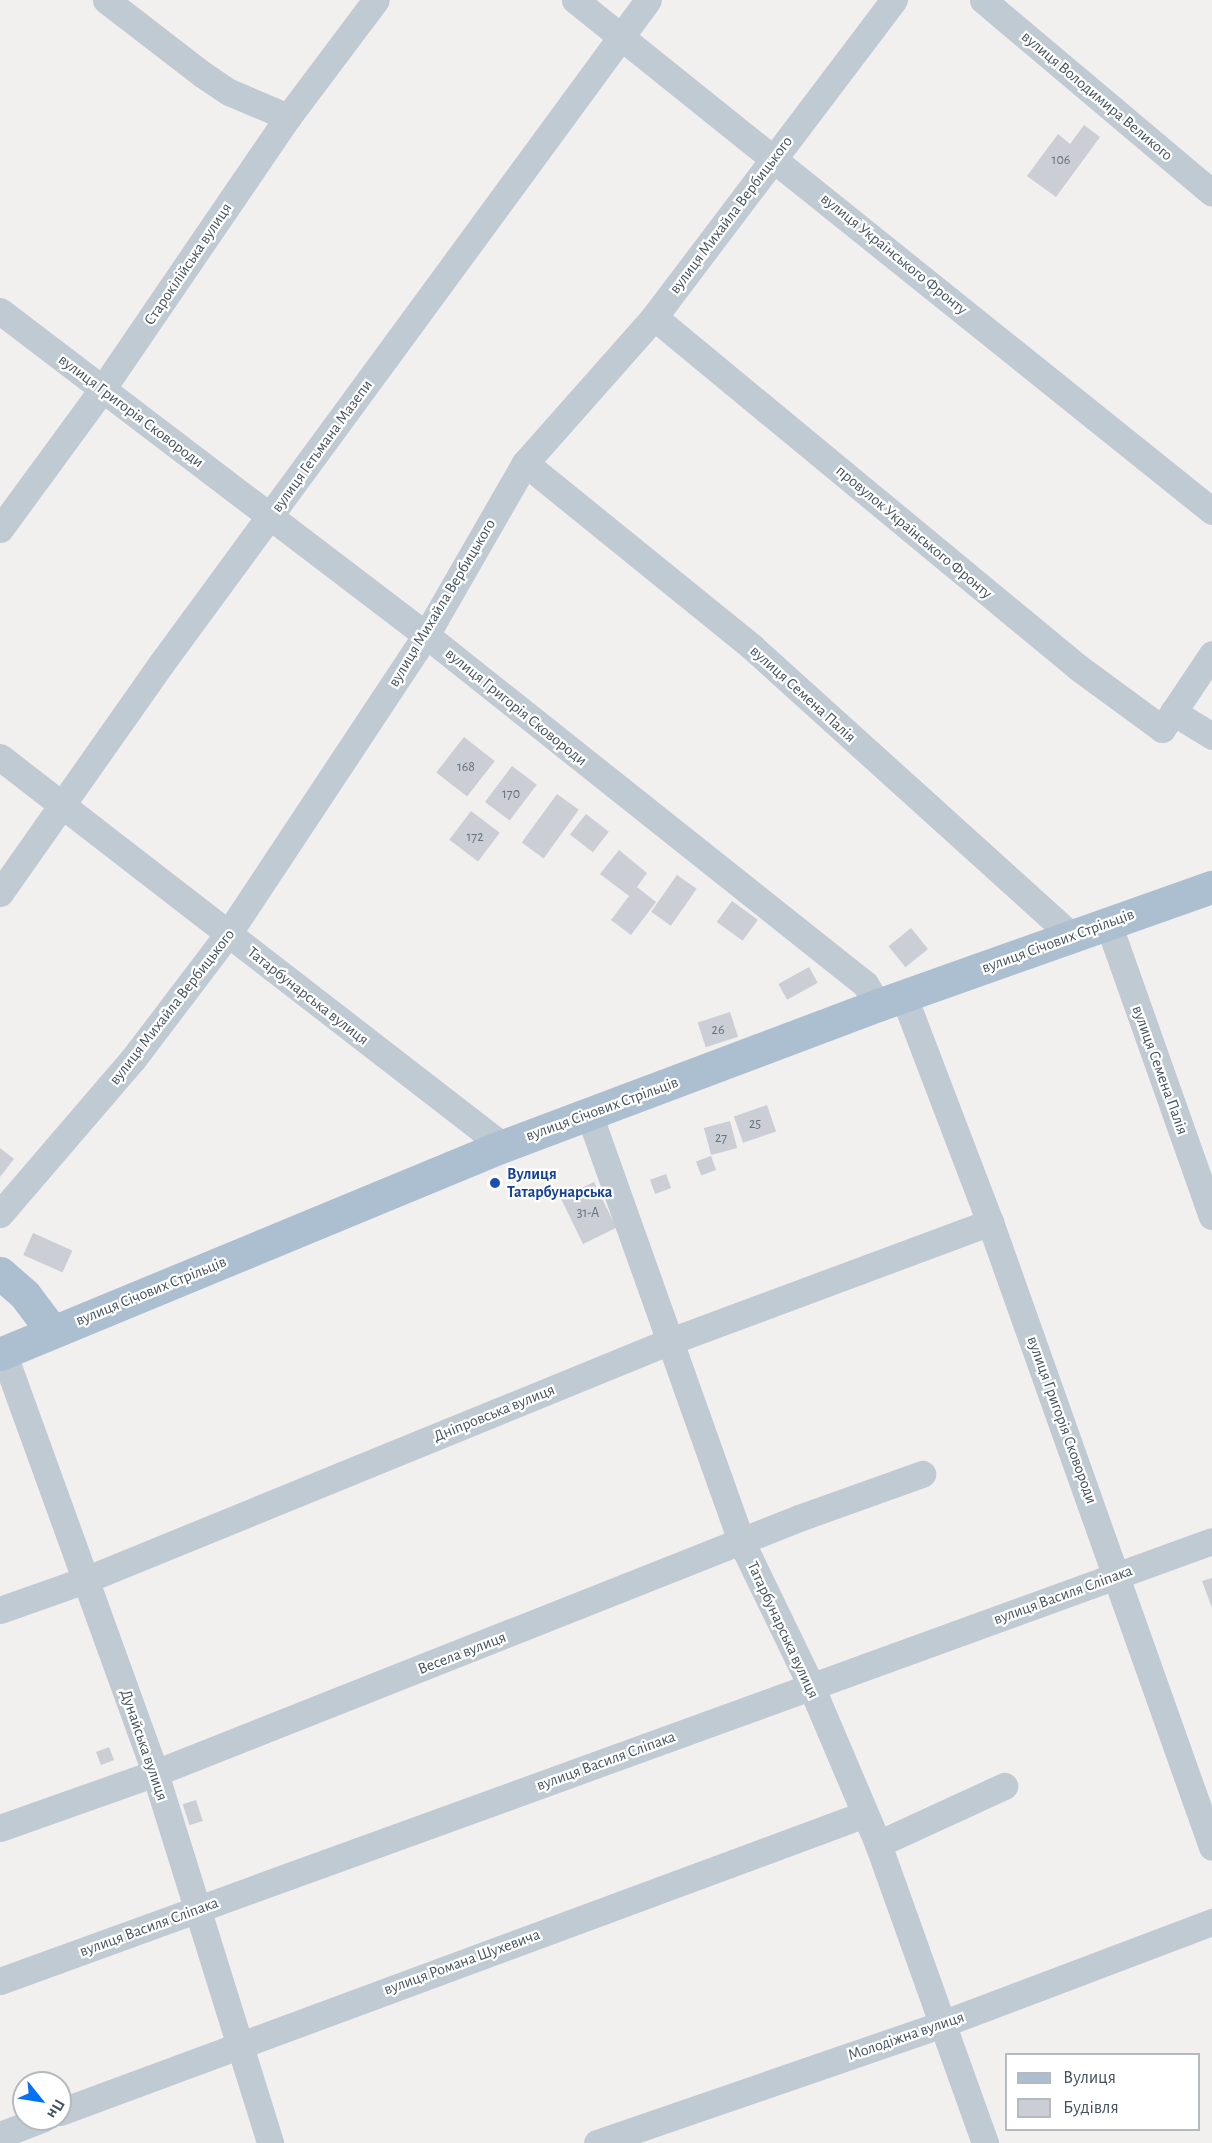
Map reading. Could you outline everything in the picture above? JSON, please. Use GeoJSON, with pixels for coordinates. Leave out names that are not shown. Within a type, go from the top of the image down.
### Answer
{"type":"FeatureCollection","features":[{"type":"Feature","properties":{"kind":"main road","name":"вулиця Січових Стрільців"},"geometry":{"type":"LineString","coordinates":[[2,1353],[503,1146],[891,1001],[1212,887]]}},
{"type":"Feature","properties":{"kind":"main road"},"geometry":{"type":"LineString","coordinates":[[0,1273],[32,1303],[53,1332]]}},
{"type":"Feature","properties":{"kind":"street"},"geometry":{"type":"LineString","coordinates":[[106,0],[202,74],[230,92],[288,117]]}},
{"type":"Feature","properties":{"kind":"street","name":"Старокілійська вулиця"},"geometry":{"type":"LineString","coordinates":[[0,529],[101,391],[288,117],[376,0]]}},
{"type":"Feature","properties":{"kind":"street","name":"вулиця Українського Фронту"},"geometry":{"type":"LineString","coordinates":[[575,0],[1212,511]]}},
{"type":"Feature","properties":{"kind":"street","name":"вулиця Гетьмана Мазепи"},"geometry":{"type":"LineString","coordinates":[[0,893],[62,808],[160,664],[272,515],[648,0]]}},
{"type":"Feature","properties":{"kind":"street","name":"вулиця Михайла Вербицького"},"geometry":{"type":"LineString","coordinates":[[0,1214],[133,1059],[228,934],[426,635],[525,463],[654,317],[894,0]]}},
{"type":"Feature","properties":{"kind":"street","name":"вулиця Володимира Великого"},"geometry":{"type":"LineString","coordinates":[[983,0],[1212,193]]}},
{"type":"Feature","properties":{"kind":"street","name":"вулиця Григорія Сковороди"},"geometry":{"type":"LineString","coordinates":[[0,311],[101,391],[272,515],[865,984],[891,1001],[990,1222],[1118,1575],[1212,1847]]}},
{"type":"Feature","properties":{"kind":"street","name":"провулок Українського Фронту"},"geometry":{"type":"LineString","coordinates":[[654,317],[1079,668],[1162,729],[1212,654]]}},
{"type":"Feature","properties":{"kind":"street","name":"вулиця Семена Палія"},"geometry":{"type":"LineString","coordinates":[[525,463],[752,647],[1072,936]]}},
{"type":"Feature","properties":{"kind":"street"},"geometry":{"type":"LineString","coordinates":[[1173,712],[1212,736]]}},
{"type":"Feature","properties":{"kind":"street","name":"Татарбунарська вулиця"},"geometry":{"type":"LineString","coordinates":[[0,757],[62,808],[503,1146]]}},
{"type":"Feature","properties":{"kind":"street","name":"вулиця Семена Палія"},"geometry":{"type":"LineString","coordinates":[[1107,923],[1212,1216]]}},
{"type":"Feature","properties":{"kind":"street","name":"Татарбунарська вулиця"},"geometry":{"type":"LineString","coordinates":[[590,1114],[668,1342],[742,1543],[811,1686],[878,1844],[985,2143]]}},
{"type":"Feature","properties":{"kind":"street","name":"Дніпровська вулиця"},"geometry":{"type":"LineString","coordinates":[[0,1610],[86,1580],[668,1342],[990,1222]]}},
{"type":"Feature","properties":{"kind":"street","name":"Дунайська вулиця"},"geometry":{"type":"LineString","coordinates":[[2,1353],[155,1773],[270,2143]]}},
{"type":"Feature","properties":{"kind":"street","name":"Весела вулиця"},"geometry":{"type":"LineString","coordinates":[[0,1828],[155,1773],[742,1543],[799,1518],[922,1474]]}},
{"type":"Feature","properties":{"kind":"street","name":"вулиця Василя Сліпака"},"geometry":{"type":"LineString","coordinates":[[0,1981],[1212,1540]]}},
{"type":"Feature","properties":{"kind":"street"},"geometry":{"type":"LineString","coordinates":[[878,1844],[1004,1786]]}},
{"type":"Feature","properties":{"kind":"street","name":"вулиця Романа Шухевича"},"geometry":{"type":"LineString","coordinates":[[72,2107],[865,1814]]}},
{"type":"Feature","properties":{"kind":"street","name":"Молодіжна вулиця"},"geometry":{"type":"LineString","coordinates":[[597,2143],[942,2024],[1212,1922]]}},
{"type":"Feature","properties":{"kind":"building"},"geometry":{"type":"Polygon","coordinates":[[[1084,125],[1100,137],[1056,197],[1027,176],[1058,134],[1070,144],[1084,125]]]}},
{"type":"Feature","properties":{"kind":"building"},"geometry":{"type":"Polygon","coordinates":[[[464,737],[495,761],[467,796],[436,772],[464,737]]]}},
{"type":"Feature","properties":{"kind":"building"},"geometry":{"type":"Polygon","coordinates":[[[512,766],[537,785],[510,821],[485,802],[512,766]]]}},
{"type":"Feature","properties":{"kind":"building"},"geometry":{"type":"Polygon","coordinates":[[[557,794],[579,810],[544,858],[522,843],[557,794]]]}},
{"type":"Feature","properties":{"kind":"building"},"geometry":{"type":"Polygon","coordinates":[[[471,811],[500,833],[478,861],[449,840],[471,811]]]}},
{"type":"Feature","properties":{"kind":"building"},"geometry":{"type":"Polygon","coordinates":[[[586,814],[609,832],[593,852],[570,834],[586,814]]]}},
{"type":"Feature","properties":{"kind":"building"},"geometry":{"type":"Polygon","coordinates":[[[619,850],[647,873],[637,887],[656,902],[631,935],[611,920],[629,896],[600,874],[619,850]]]}},
{"type":"Feature","properties":{"kind":"building"},"geometry":{"type":"Polygon","coordinates":[[[677,875],[697,889],[671,926],[651,912],[677,875]]]}},
{"type":"Feature","properties":{"kind":"building"},"geometry":{"type":"Polygon","coordinates":[[[732,901],[758,920],[743,941],[717,922],[732,901]]]}},
{"type":"Feature","properties":{"kind":"building"},"geometry":{"type":"Polygon","coordinates":[[[911,928],[928,949],[905,967],[888,946],[911,928]]]}},
{"type":"Feature","properties":{"kind":"building"},"geometry":{"type":"Polygon","coordinates":[[[809,967],[818,983],[787,1000],[778,984],[809,967]]]}},
{"type":"Feature","properties":{"kind":"building"},"geometry":{"type":"Polygon","coordinates":[[[730,1012],[738,1037],[706,1047],[698,1023],[730,1012]]]}},
{"type":"Feature","properties":{"kind":"building"},"geometry":{"type":"Polygon","coordinates":[[[767,1105],[776,1131],[743,1143],[734,1116],[767,1105]]]}},
{"type":"Feature","properties":{"kind":"building"},"geometry":{"type":"Polygon","coordinates":[[[730,1121],[737,1148],[711,1155],[704,1128],[730,1121]]]}},
{"type":"Feature","properties":{"kind":"building"},"geometry":{"type":"Polygon","coordinates":[[[0,1148],[14,1159],[0,1177],[0,1148]]]}},
{"type":"Feature","properties":{"kind":"building"},"geometry":{"type":"Polygon","coordinates":[[[711,1156],[716,1170],[701,1176],[696,1161],[711,1156]]]}},
{"type":"Feature","properties":{"kind":"building"},"geometry":{"type":"Polygon","coordinates":[[[666,1174],[671,1188],[655,1194],[650,1180],[666,1174]]]}},
{"type":"Feature","properties":{"kind":"building"},"geometry":{"type":"Polygon","coordinates":[[[594,1182],[616,1228],[583,1244],[561,1198],[594,1182]]]}},
{"type":"Feature","properties":{"kind":"building"},"geometry":{"type":"Polygon","coordinates":[[[33,1233],[72,1250],[63,1272],[23,1255],[33,1233]]]}},
{"type":"Feature","properties":{"kind":"building"},"geometry":{"type":"Polygon","coordinates":[[[1212,1578],[1212,1608],[1202,1581],[1212,1578]]]}},
{"type":"Feature","properties":{"kind":"building"},"geometry":{"type":"Polygon","coordinates":[[[109,1747],[114,1760],[101,1765],[96,1752],[109,1747]]]}},
{"type":"Feature","properties":{"kind":"building"},"geometry":{"type":"Polygon","coordinates":[[[196,1800],[203,1821],[189,1825],[183,1804],[196,1800]]]}},
{"type":"Feature","properties":{"kind":"place","name":"Вулиця Татарбунарська"},"geometry":{"type":"Point","coordinates":[495,1183]}}]}
